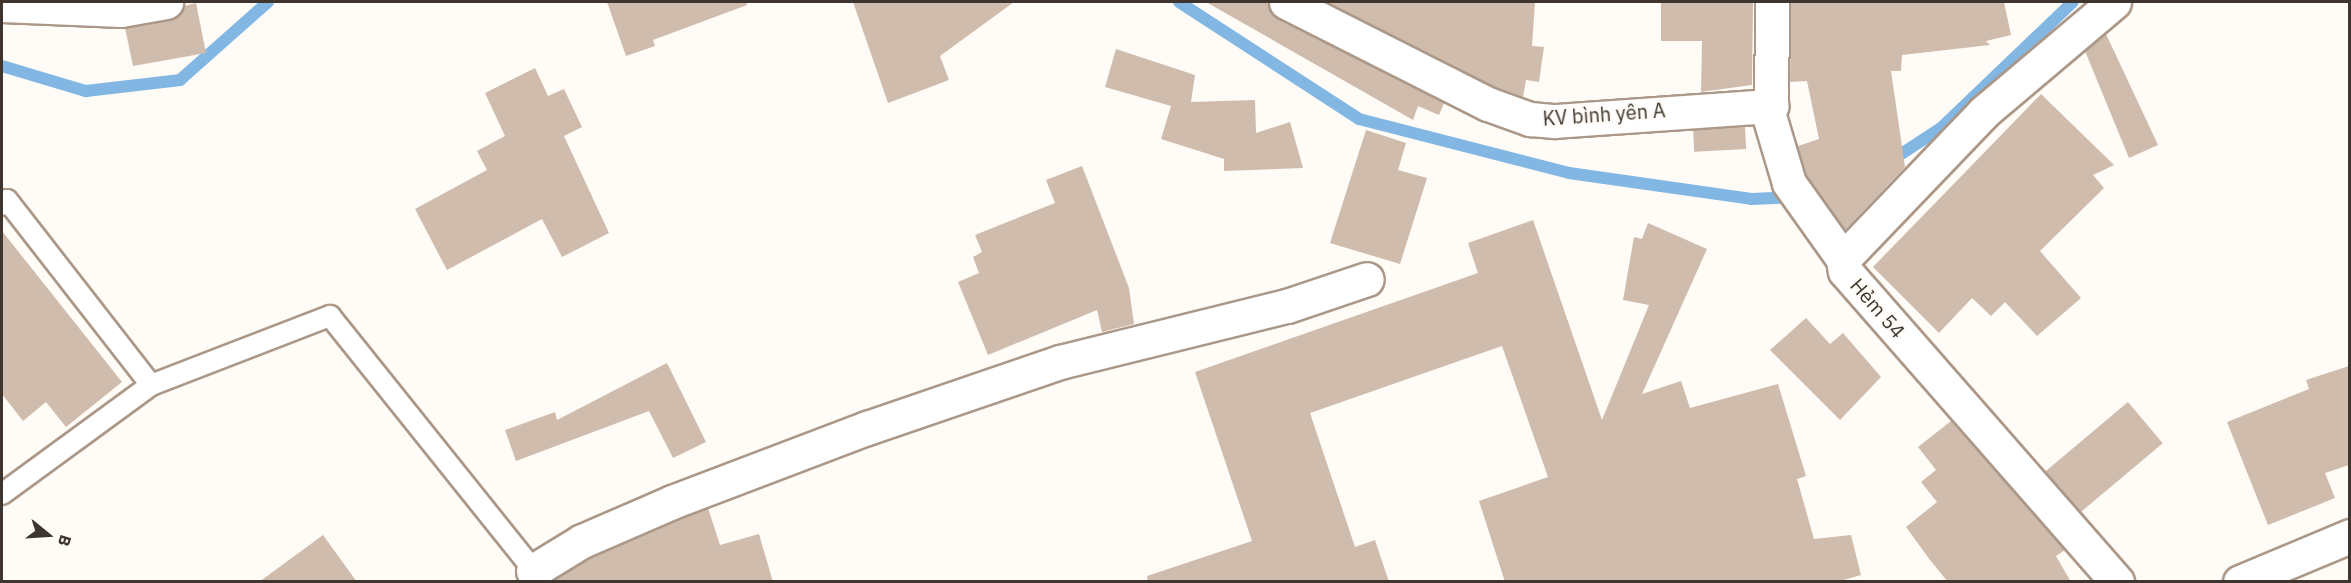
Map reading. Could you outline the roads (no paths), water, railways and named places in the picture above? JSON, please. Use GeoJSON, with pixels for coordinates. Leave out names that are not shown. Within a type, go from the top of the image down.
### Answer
{"type":"FeatureCollection","features":[{"type":"Feature","properties":{"kind":"street"},"geometry":{"type":"LineString","coordinates":[[2,5],[121,10],[166,2]]}},
{"type":"Feature","properties":{"kind":"street","name":"KV bình yên A"},"geometry":{"type":"LineString","coordinates":[[1286,2],[1460,91],[1530,119],[1767,109]]}},
{"type":"Feature","properties":{"kind":"street"},"geometry":{"type":"LineString","coordinates":[[1772,2],[1775,98],[1767,109],[1795,194],[1843,259]]}},
{"type":"Feature","properties":{"kind":"street","name":"Hẻm 54"},"geometry":{"type":"LineString","coordinates":[[2114,2],[1984,112],[1843,259],[1845,271],[2117,582]]}},
{"type":"Feature","properties":{"kind":"street"},"geometry":{"type":"LineString","coordinates":[[538,576],[582,541],[672,502],[867,428],[1060,362],[1287,306],[1367,279]]}},
{"type":"Feature","properties":{"kind":"street"},"geometry":{"type":"LineString","coordinates":[[2241,582],[2349,536]]}},
{"type":"Feature","properties":{"kind":"lane"},"geometry":{"type":"LineString","coordinates":[[2,204],[7,200],[151,385]]}},
{"type":"Feature","properties":{"kind":"lane"},"geometry":{"type":"LineString","coordinates":[[2,494],[151,385],[330,316],[538,576]]}},
{"type":"Feature","properties":{"kind":"waterway"},"geometry":{"type":"LineString","coordinates":[[2,66],[86,91],[180,80],[268,2]]}},
{"type":"Feature","properties":{"kind":"waterway"},"geometry":{"type":"LineString","coordinates":[[1179,2],[1359,119],[1569,173],[1751,199],[1836,195]]}},
{"type":"Feature","properties":{"kind":"waterway"},"geometry":{"type":"LineString","coordinates":[[1889,162],[1941,128],[2073,2]]}}]}
